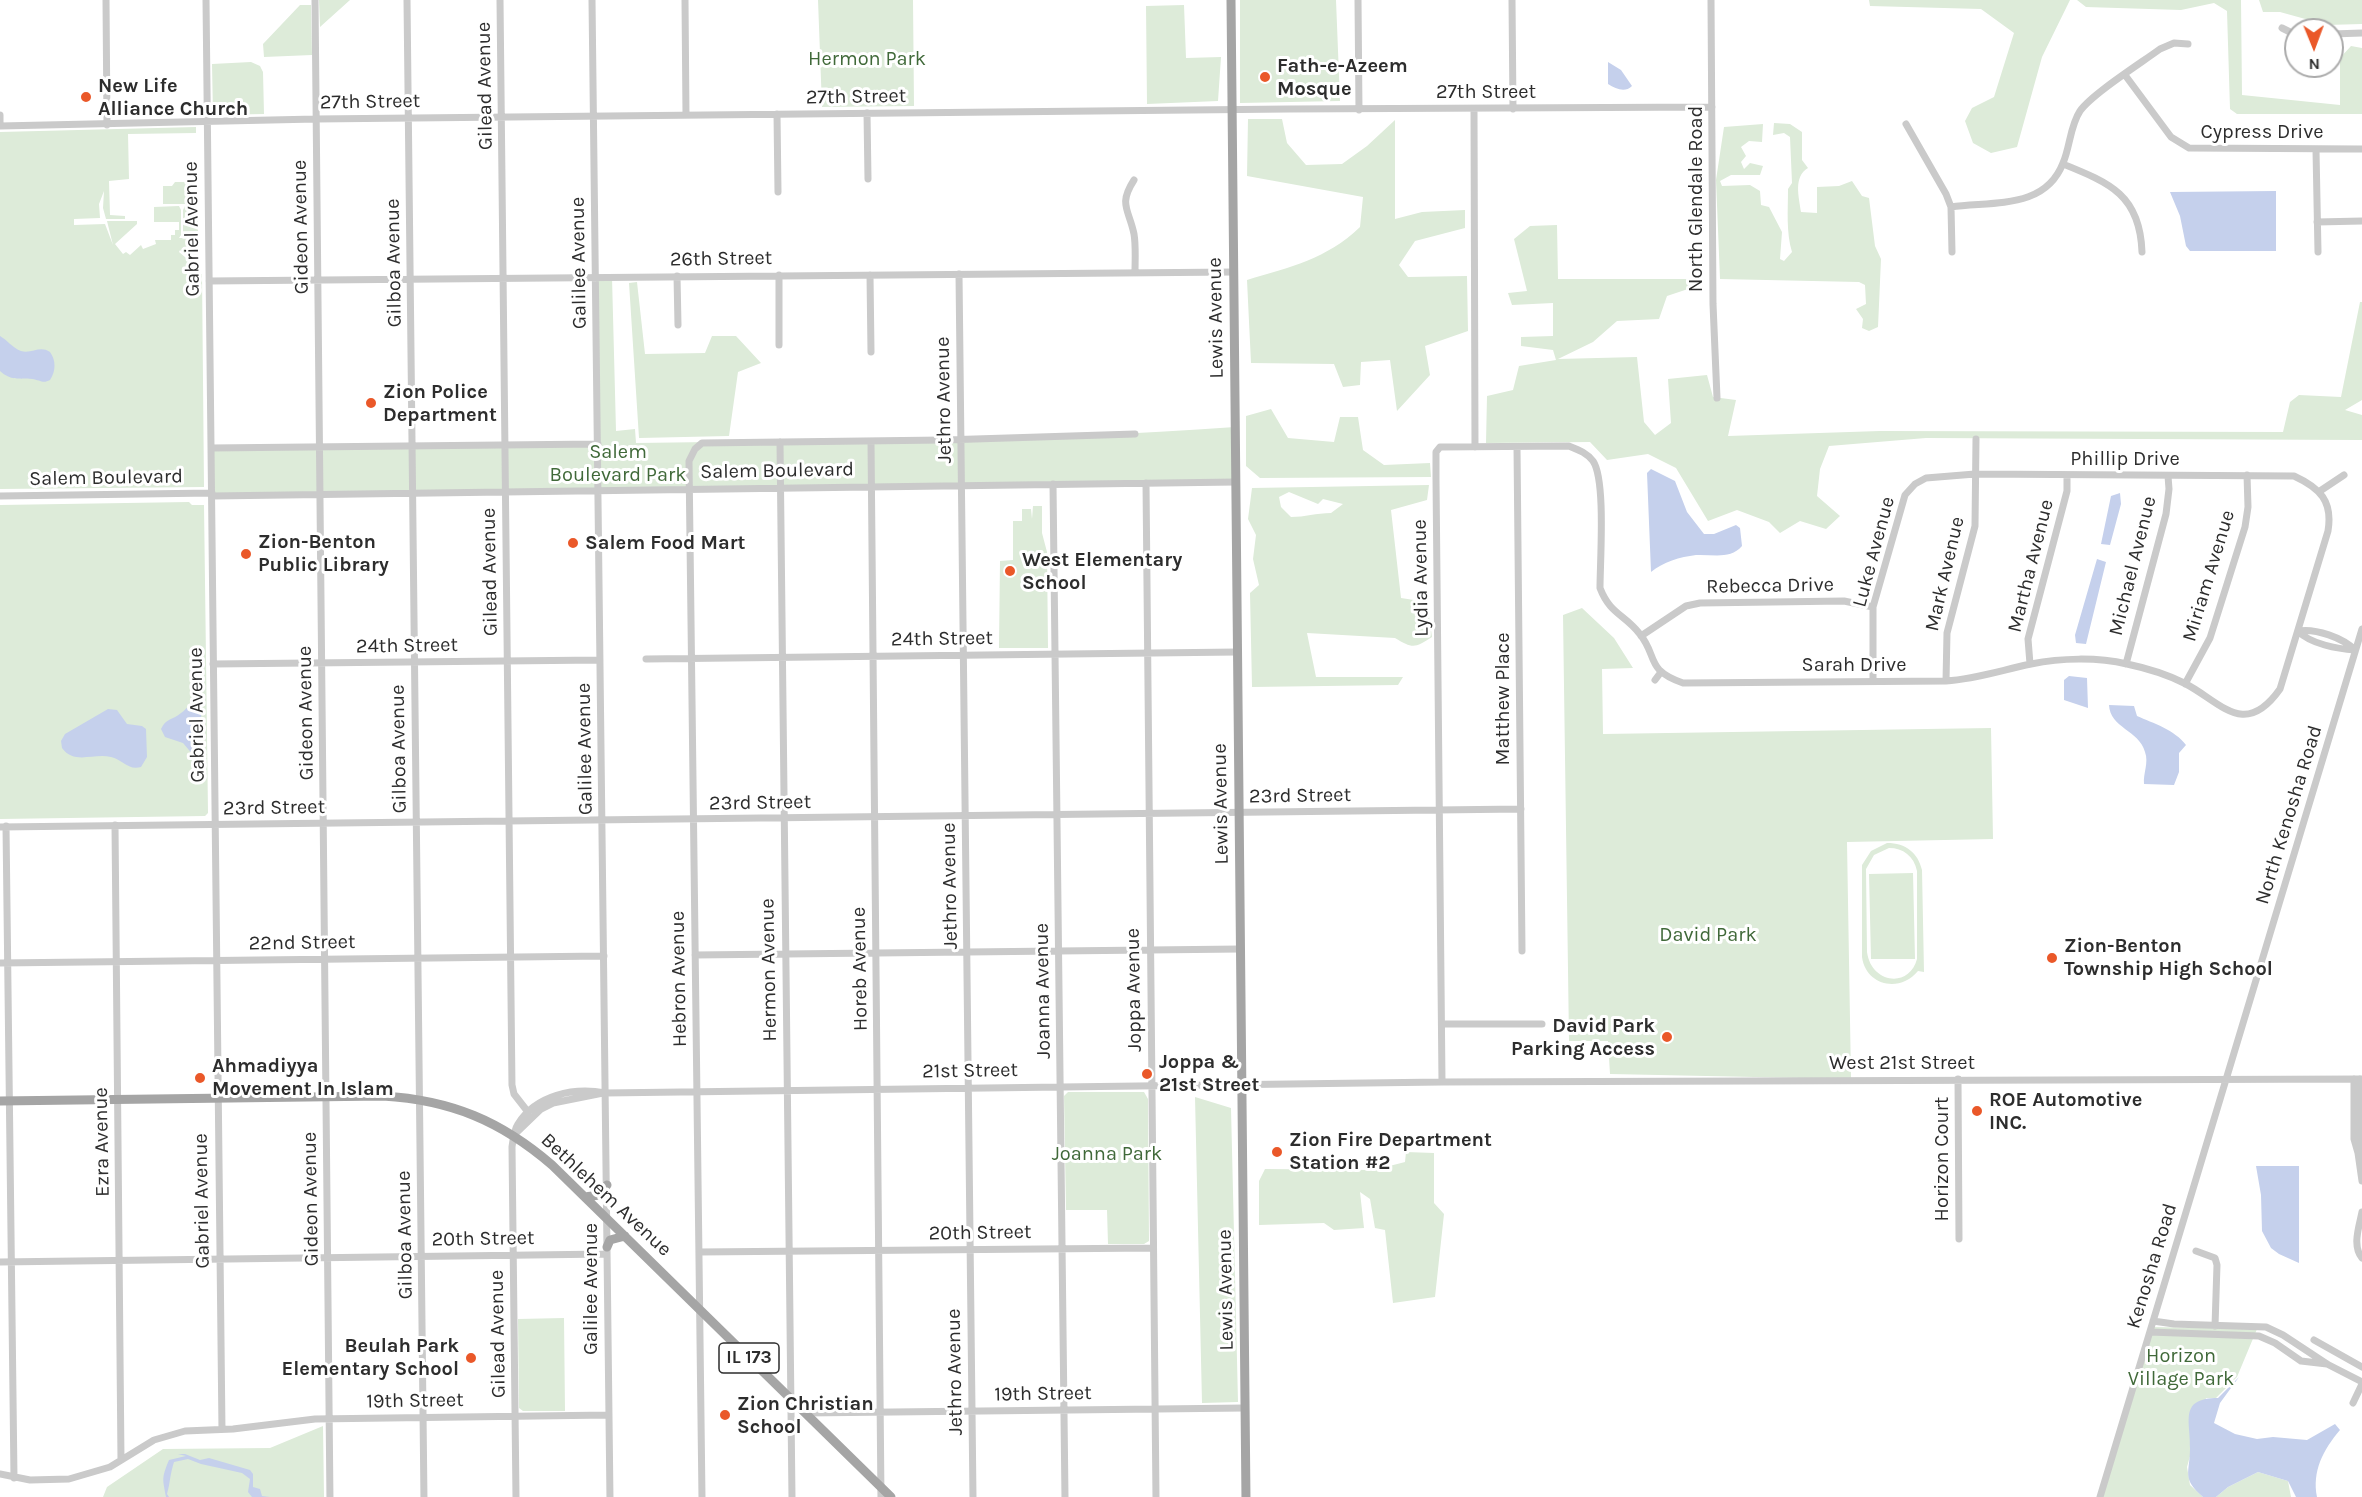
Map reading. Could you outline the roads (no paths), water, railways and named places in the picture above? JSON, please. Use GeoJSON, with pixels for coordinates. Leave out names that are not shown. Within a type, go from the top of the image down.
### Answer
{"type":"FeatureCollection","features":[{"type":"Feature","properties":{"kind":"main road","name":"Lewis Avenue"},"geometry":{"type":"LineString","coordinates":[[1231,0],[1246,1497]]}},
{"type":"Feature","properties":{"kind":"main road","name":"Bethlehem Avenue"},"geometry":{"type":"LineString","coordinates":[[5,1101],[383,1096],[420,1100],[466,1111],[514,1135],[552,1165],[805,1413],[881,1492],[891,1497]]}},
{"type":"Feature","properties":{"kind":"main road"},"geometry":{"type":"LineString","coordinates":[[585,1197],[599,1195],[607,1185]]}},
{"type":"Feature","properties":{"kind":"main road"},"geometry":{"type":"LineString","coordinates":[[607,1250],[610,1240],[625,1236]]}},
{"type":"Feature","properties":{"kind":"street"},"geometry":{"type":"LineString","coordinates":[[106,0],[107,125]]}},
{"type":"Feature","properties":{"kind":"street","name":"Gabriel Avenue"},"geometry":{"type":"LineString","coordinates":[[206,0],[222,1429]]}},
{"type":"Feature","properties":{"kind":"street","name":"Gideon Avenue"},"geometry":{"type":"LineString","coordinates":[[315,0],[330,1497]]}},
{"type":"Feature","properties":{"kind":"street","name":"Gilboa Avenue"},"geometry":{"type":"LineString","coordinates":[[407,0],[424,1497]]}},
{"type":"Feature","properties":{"kind":"street","name":"Gilead Avenue"},"geometry":{"type":"LineString","coordinates":[[500,0],[512,1085],[514,1094],[530,1114]]}},
{"type":"Feature","properties":{"kind":"street","name":"Galilee Avenue"},"geometry":{"type":"LineString","coordinates":[[592,0],[610,1497]]}},
{"type":"Feature","properties":{"kind":"street"},"geometry":{"type":"LineString","coordinates":[[685,0],[686,115]]}},
{"type":"Feature","properties":{"kind":"street"},"geometry":{"type":"LineString","coordinates":[[1358,0],[1359,110]]}},
{"type":"Feature","properties":{"kind":"street"},"geometry":{"type":"LineString","coordinates":[[1512,0],[1513,109]]}},
{"type":"Feature","properties":{"kind":"street","name":"North Glendale Road"},"geometry":{"type":"LineString","coordinates":[[1711,0],[1713,304],[1717,398]]}},
{"type":"Feature","properties":{"kind":"street"},"geometry":{"type":"LineString","coordinates":[[2344,34],[2362,33]]}},
{"type":"Feature","properties":{"kind":"street"},"geometry":{"type":"LineString","coordinates":[[1951,207],[1977,203],[2013,202],[2042,192],[2063,164],[2081,109],[2160,49],[2174,43],[2188,44]]}},
{"type":"Feature","properties":{"kind":"street","name":"Cypress Drive"},"geometry":{"type":"LineString","coordinates":[[2125,75],[2171,138],[2189,148],[2362,149]]}},
{"type":"Feature","properties":{"kind":"street","name":"27th Street"},"geometry":{"type":"LineString","coordinates":[[0,126],[107,125],[207,120],[1712,107]]}},
{"type":"Feature","properties":{"kind":"street"},"geometry":{"type":"LineString","coordinates":[[1474,109],[1475,447],[1569,446],[1582,451],[1592,460],[1599,479],[1600,588],[1606,602],[1641,636],[1653,664],[1661,672],[1655,680]]}},
{"type":"Feature","properties":{"kind":"street"},"geometry":{"type":"LineString","coordinates":[[867,113],[868,179]]}},
{"type":"Feature","properties":{"kind":"street"},"geometry":{"type":"LineString","coordinates":[[777,114],[778,192]]}},
{"type":"Feature","properties":{"kind":"street"},"geometry":{"type":"LineString","coordinates":[[0,115],[0,126]]}},
{"type":"Feature","properties":{"kind":"street"},"geometry":{"type":"LineString","coordinates":[[1906,124],[1946,194],[1951,207],[1952,252]]}},
{"type":"Feature","properties":{"kind":"street"},"geometry":{"type":"LineString","coordinates":[[2316,150],[2318,252]]}},
{"type":"Feature","properties":{"kind":"street"},"geometry":{"type":"LineString","coordinates":[[2063,164],[2099,178],[2115,188],[2129,204],[2137,219],[2142,235],[2142,252]]}},
{"type":"Feature","properties":{"kind":"street"},"geometry":{"type":"LineString","coordinates":[[1134,180],[1125,193],[1126,207],[1134,234],[1135,272]]}},
{"type":"Feature","properties":{"kind":"street"},"geometry":{"type":"LineString","coordinates":[[2317,222],[2362,221]]}},
{"type":"Feature","properties":{"kind":"street","name":"26th Street"},"geometry":{"type":"LineString","coordinates":[[209,281],[1234,272]]}},
{"type":"Feature","properties":{"kind":"street"},"geometry":{"type":"LineString","coordinates":[[870,274],[871,352]]}},
{"type":"Feature","properties":{"kind":"street","name":"Jethro Avenue"},"geometry":{"type":"LineString","coordinates":[[959,274],[974,1497]]}},
{"type":"Feature","properties":{"kind":"street"},"geometry":{"type":"LineString","coordinates":[[778,345],[779,275]]}},
{"type":"Feature","properties":{"kind":"street"},"geometry":{"type":"LineString","coordinates":[[677,276],[678,325]]}},
{"type":"Feature","properties":{"kind":"street","name":"Salem Boulevard"},"geometry":{"type":"LineString","coordinates":[[689,461],[695,448],[702,443],[1135,434]]}},
{"type":"Feature","properties":{"kind":"street","name":"Mark Avenue"},"geometry":{"type":"LineString","coordinates":[[1946,681],[1947,633],[1975,526],[1976,439]]}},
{"type":"Feature","properties":{"kind":"street","name":"Horeb Avenue"},"geometry":{"type":"LineString","coordinates":[[871,441],[881,1492]]}},
{"type":"Feature","properties":{"kind":"street","name":"Hermon Avenue"},"geometry":{"type":"LineString","coordinates":[[780,442],[792,1497]]}},
{"type":"Feature","properties":{"kind":"street"},"geometry":{"type":"LineString","coordinates":[[211,448],[598,444]]}},
{"type":"Feature","properties":{"kind":"street","name":"Lydia Avenue"},"geometry":{"type":"LineString","coordinates":[[1442,1082],[1436,452],[1440,447],[1475,447]]}},
{"type":"Feature","properties":{"kind":"street","name":"Matthew Place"},"geometry":{"type":"LineString","coordinates":[[1516,447],[1522,951]]}},
{"type":"Feature","properties":{"kind":"street","name":"Hebron Avenue"},"geometry":{"type":"LineString","coordinates":[[689,461],[702,1497]]}},
{"type":"Feature","properties":{"kind":"street","name":"Phillip Drive"},"geometry":{"type":"LineString","coordinates":[[1926,478],[1975,474],[2294,476],[2320,491]]}},
{"type":"Feature","properties":{"kind":"street","name":"Miriam Avenue"},"geometry":{"type":"LineString","coordinates":[[2186,684],[2210,638],[2245,526],[2248,507],[2247,475]]}},
{"type":"Feature","properties":{"kind":"street"},"geometry":{"type":"LineString","coordinates":[[2344,475],[2320,491],[2328,509],[2330,521],[2298,631],[2304,637],[2344,650],[2355,650]]}},
{"type":"Feature","properties":{"kind":"street","name":"Martha Avenue"},"geometry":{"type":"LineString","coordinates":[[2030,664],[2028,639],[2067,491],[2067,476]]}},
{"type":"Feature","properties":{"kind":"street","name":"Michael Avenue"},"geometry":{"type":"LineString","coordinates":[[2126,664],[2166,514],[2168,476]]}},
{"type":"Feature","properties":{"kind":"street","name":"Luke Avenue"},"geometry":{"type":"LineString","coordinates":[[1873,681],[1873,607],[1905,495],[1915,484],[1926,478]]}},
{"type":"Feature","properties":{"kind":"street","name":"Salem Boulevard"},"geometry":{"type":"LineString","coordinates":[[0,496],[1236,482]]}},
{"type":"Feature","properties":{"kind":"street","name":"Joppa Avenue"},"geometry":{"type":"LineString","coordinates":[[1146,483],[1156,1497]]}},
{"type":"Feature","properties":{"kind":"street","name":"Joanna Avenue"},"geometry":{"type":"LineString","coordinates":[[1053,484],[1065,1497]]}},
{"type":"Feature","properties":{"kind":"street","name":"Rebecca Drive"},"geometry":{"type":"LineString","coordinates":[[1641,636],[1686,606],[1700,603],[1844,601],[1873,607]]}},
{"type":"Feature","properties":{"kind":"street","name":"North Kenosha Road"},"geometry":{"type":"LineString","coordinates":[[2226,1078],[2362,629]]}},
{"type":"Feature","properties":{"kind":"street","name":"Sarah Drive"},"geometry":{"type":"LineString","coordinates":[[1661,672],[1683,683],[1946,681],[1985,677],[2030,664],[2073,660],[2126,664],[2167,675],[2186,684],[2223,710],[2251,713],[2264,707],[2280,689],[2298,631]]}},
{"type":"Feature","properties":{"kind":"street","name":"24th Street"},"geometry":{"type":"LineString","coordinates":[[646,659],[1237,652]]}},
{"type":"Feature","properties":{"kind":"street","name":"24th Street"},"geometry":{"type":"LineString","coordinates":[[213,664],[600,660]]}},
{"type":"Feature","properties":{"kind":"street","name":"23rd Street"},"geometry":{"type":"LineString","coordinates":[[3,826],[1239,814],[1521,809]]}},
{"type":"Feature","properties":{"kind":"street","name":"Ezra Avenue"},"geometry":{"type":"LineString","coordinates":[[115,825],[122,1460]]}},
{"type":"Feature","properties":{"kind":"street"},"geometry":{"type":"LineString","coordinates":[[3,826],[5,1101],[11,1262],[14,1478]]}},
{"type":"Feature","properties":{"kind":"street"},"geometry":{"type":"LineString","coordinates":[[695,955],[1240,949]]}},
{"type":"Feature","properties":{"kind":"street","name":"22nd Street"},"geometry":{"type":"LineString","coordinates":[[4,963],[604,956]]}},
{"type":"Feature","properties":{"kind":"street"},"geometry":{"type":"LineString","coordinates":[[1442,1024],[1542,1023]]}},
{"type":"Feature","properties":{"kind":"street","name":"Kenosha Road"},"geometry":{"type":"LineString","coordinates":[[2100,1497],[2226,1078]]}},
{"type":"Feature","properties":{"kind":"street","name":"Horizon Court"},"geometry":{"type":"LineString","coordinates":[[1958,1079],[1959,1239]]}},
{"type":"Feature","properties":{"kind":"street"},"geometry":{"type":"LineString","coordinates":[[2359,1079],[2362,1181]]}},
{"type":"Feature","properties":{"kind":"street","name":"West 21st Street"},"geometry":{"type":"LineString","coordinates":[[1442,1082],[2359,1079]]}},
{"type":"Feature","properties":{"kind":"street","name":"21st Street"},"geometry":{"type":"LineString","coordinates":[[530,1114],[537,1104],[560,1095],[593,1090],[606,1093],[1442,1082]]}},
{"type":"Feature","properties":{"kind":"street"},"geometry":{"type":"LineString","coordinates":[[514,1135],[530,1114]]}},
{"type":"Feature","properties":{"kind":"street","name":"Gilead Avenue"},"geometry":{"type":"LineString","coordinates":[[514,1135],[512,1147],[516,1497]]}},
{"type":"Feature","properties":{"kind":"street"},"geometry":{"type":"LineString","coordinates":[[2362,1212],[2356,1244],[2359,1256],[2362,1258]]}},
{"type":"Feature","properties":{"kind":"street","name":"20th Street"},"geometry":{"type":"LineString","coordinates":[[699,1252],[1153,1248]]}},
{"type":"Feature","properties":{"kind":"street","name":"20th Street"},"geometry":{"type":"LineString","coordinates":[[0,1262],[513,1255],[607,1250]]}},
{"type":"Feature","properties":{"kind":"street"},"geometry":{"type":"LineString","coordinates":[[2196,1251],[2215,1258],[2217,1265],[2215,1326]]}},
{"type":"Feature","properties":{"kind":"street"},"geometry":{"type":"LineString","coordinates":[[2153,1322],[2266,1327],[2362,1383],[2353,1403]]}},
{"type":"Feature","properties":{"kind":"street"},"geometry":{"type":"LineString","coordinates":[[2150,1332],[2259,1336],[2275,1343],[2301,1361],[2326,1364]]}},
{"type":"Feature","properties":{"kind":"street"},"geometry":{"type":"LineString","coordinates":[[2314,1340],[2362,1367]]}},
{"type":"Feature","properties":{"kind":"street","name":"19th Street"},"geometry":{"type":"LineString","coordinates":[[805,1413],[1245,1408]]}},
{"type":"Feature","properties":{"kind":"street","name":"19th Street"},"geometry":{"type":"LineString","coordinates":[[0,1474],[14,1478],[50,1481],[69,1479],[110,1467],[154,1440],[171,1434],[196,1430],[330,1419],[609,1414]]}},
{"type":"Feature","properties":{"kind":"water"},"geometry":{"type":"Polygon","coordinates":[[[1608,62],[1621,70],[1632,86],[1623,90],[1608,84],[1608,62]]]}},
{"type":"Feature","properties":{"kind":"water"},"geometry":{"type":"Polygon","coordinates":[[[2276,191],[2276,251],[2190,251],[2186,246],[2180,216],[2170,192],[2276,191]]]}},
{"type":"Feature","properties":{"kind":"water"},"geometry":{"type":"Polygon","coordinates":[[[0,336],[21,351],[43,349],[50,352],[54,366],[50,380],[43,382],[15,378],[0,371],[0,336]]]}},
{"type":"Feature","properties":{"kind":"water"},"geometry":{"type":"Polygon","coordinates":[[[1651,469],[1675,481],[1687,512],[1704,534],[1714,534],[1736,525],[1740,528],[1742,546],[1726,555],[1696,555],[1678,559],[1661,565],[1651,572],[1647,473],[1651,469]]]}},
{"type":"Feature","properties":{"kind":"water"},"geometry":{"type":"Polygon","coordinates":[[[2120,493],[2121,504],[2110,545],[2101,544],[2111,496],[2120,493]]]}},
{"type":"Feature","properties":{"kind":"water"},"geometry":{"type":"Polygon","coordinates":[[[2097,559],[2106,562],[2086,644],[2076,643],[2075,635],[2097,559]]]}},
{"type":"Feature","properties":{"kind":"water"},"geometry":{"type":"Polygon","coordinates":[[[2069,676],[2087,678],[2088,708],[2064,700],[2064,680],[2069,676]]]}},
{"type":"Feature","properties":{"kind":"water"},"geometry":{"type":"Polygon","coordinates":[[[197,699],[202,702],[199,751],[194,756],[183,743],[165,737],[161,729],[165,723],[197,699]]]}},
{"type":"Feature","properties":{"kind":"water"},"geometry":{"type":"Polygon","coordinates":[[[2109,705],[2134,706],[2137,716],[2170,731],[2186,745],[2179,753],[2179,772],[2174,785],[2144,784],[2146,760],[2142,745],[2114,719],[2109,705]]]}},
{"type":"Feature","properties":{"kind":"water"},"geometry":{"type":"Polygon","coordinates":[[[108,709],[117,710],[127,724],[142,726],[146,729],[147,757],[141,767],[129,766],[111,757],[72,756],[62,748],[61,741],[65,734],[108,709]]]}},
{"type":"Feature","properties":{"kind":"water"},"geometry":{"type":"Polygon","coordinates":[[[2256,1166],[2299,1166],[2299,1263],[2271,1248],[2262,1231],[2261,1195],[2256,1166]]]}},
{"type":"Feature","properties":{"kind":"water"},"geometry":{"type":"Polygon","coordinates":[[[2239,1377],[2220,1403],[2214,1423],[2235,1434],[2257,1439],[2273,1437],[2307,1440],[2335,1424],[2340,1430],[2320,1461],[2316,1478],[2317,1497],[2296,1497],[2288,1481],[2258,1472],[2228,1487],[2216,1497],[2203,1497],[2192,1485],[2188,1475],[2189,1413],[2197,1402],[2218,1398],[2239,1377]]]}},
{"type":"Feature","properties":{"kind":"water"},"geometry":{"type":"Polygon","coordinates":[[[178,1454],[185,1454],[200,1460],[209,1458],[250,1470],[253,1474],[253,1487],[260,1489],[262,1496],[270,1497],[252,1497],[248,1492],[250,1479],[242,1473],[188,1459],[174,1462],[167,1494],[169,1497],[166,1497],[163,1479],[169,1460],[186,1456],[178,1454]]]}},
{"type":"Feature","properties":{"kind":"place","name":"Fath-e-Azeem Mosque"},"geometry":{"type":"Point","coordinates":[1265,77]}},
{"type":"Feature","properties":{"kind":"place","name":"New Life Alliance Church"},"geometry":{"type":"Point","coordinates":[86,97]}},
{"type":"Feature","properties":{"kind":"place","name":"Zion Police Department"},"geometry":{"type":"Point","coordinates":[371,403]}},
{"type":"Feature","properties":{"kind":"place","name":"Salem Food Mart"},"geometry":{"type":"Point","coordinates":[573,543]}},
{"type":"Feature","properties":{"kind":"place","name":"Zion-Benton Public Library"},"geometry":{"type":"Point","coordinates":[246,554]}},
{"type":"Feature","properties":{"kind":"place","name":"West Elementary School"},"geometry":{"type":"Point","coordinates":[1010,571]}},
{"type":"Feature","properties":{"kind":"place","name":"Zion-Benton Township High School"},"geometry":{"type":"Point","coordinates":[2052,958]}},
{"type":"Feature","properties":{"kind":"place","name":"David Park Parking Access"},"geometry":{"type":"Point","coordinates":[1667,1037]}},
{"type":"Feature","properties":{"kind":"place","name":"Joppa & 21st Street"},"geometry":{"type":"Point","coordinates":[1147,1074]}},
{"type":"Feature","properties":{"kind":"place","name":"Ahmadiyya Movement In Islam"},"geometry":{"type":"Point","coordinates":[200,1078]}},
{"type":"Feature","properties":{"kind":"place","name":"ROE Automotive INC."},"geometry":{"type":"Point","coordinates":[1977,1111]}},
{"type":"Feature","properties":{"kind":"place","name":"Zion Fire Department Station #2"},"geometry":{"type":"Point","coordinates":[1277,1152]}},
{"type":"Feature","properties":{"kind":"place","name":"Beulah Park Elementary School"},"geometry":{"type":"Point","coordinates":[471,1358]}},
{"type":"Feature","properties":{"kind":"place","name":"Zion Christian School"},"geometry":{"type":"Point","coordinates":[725,1415]}},
{"type":"Feature","properties":{"kind":"park label","name":"Hermon Park"},"geometry":{"type":"Point","coordinates":[867,59]}},
{"type":"Feature","properties":{"kind":"park label","name":"Salem Boulevard Park"},"geometry":{"type":"Point","coordinates":[618,464]}},
{"type":"Feature","properties":{"kind":"park label","name":"David Park"},"geometry":{"type":"Point","coordinates":[1708,935]}},
{"type":"Feature","properties":{"kind":"park label","name":"Joanna Park"},"geometry":{"type":"Point","coordinates":[1107,1154]}},
{"type":"Feature","properties":{"kind":"park label","name":"Horizon Village Park"},"geometry":{"type":"Point","coordinates":[2181,1368]}}]}
